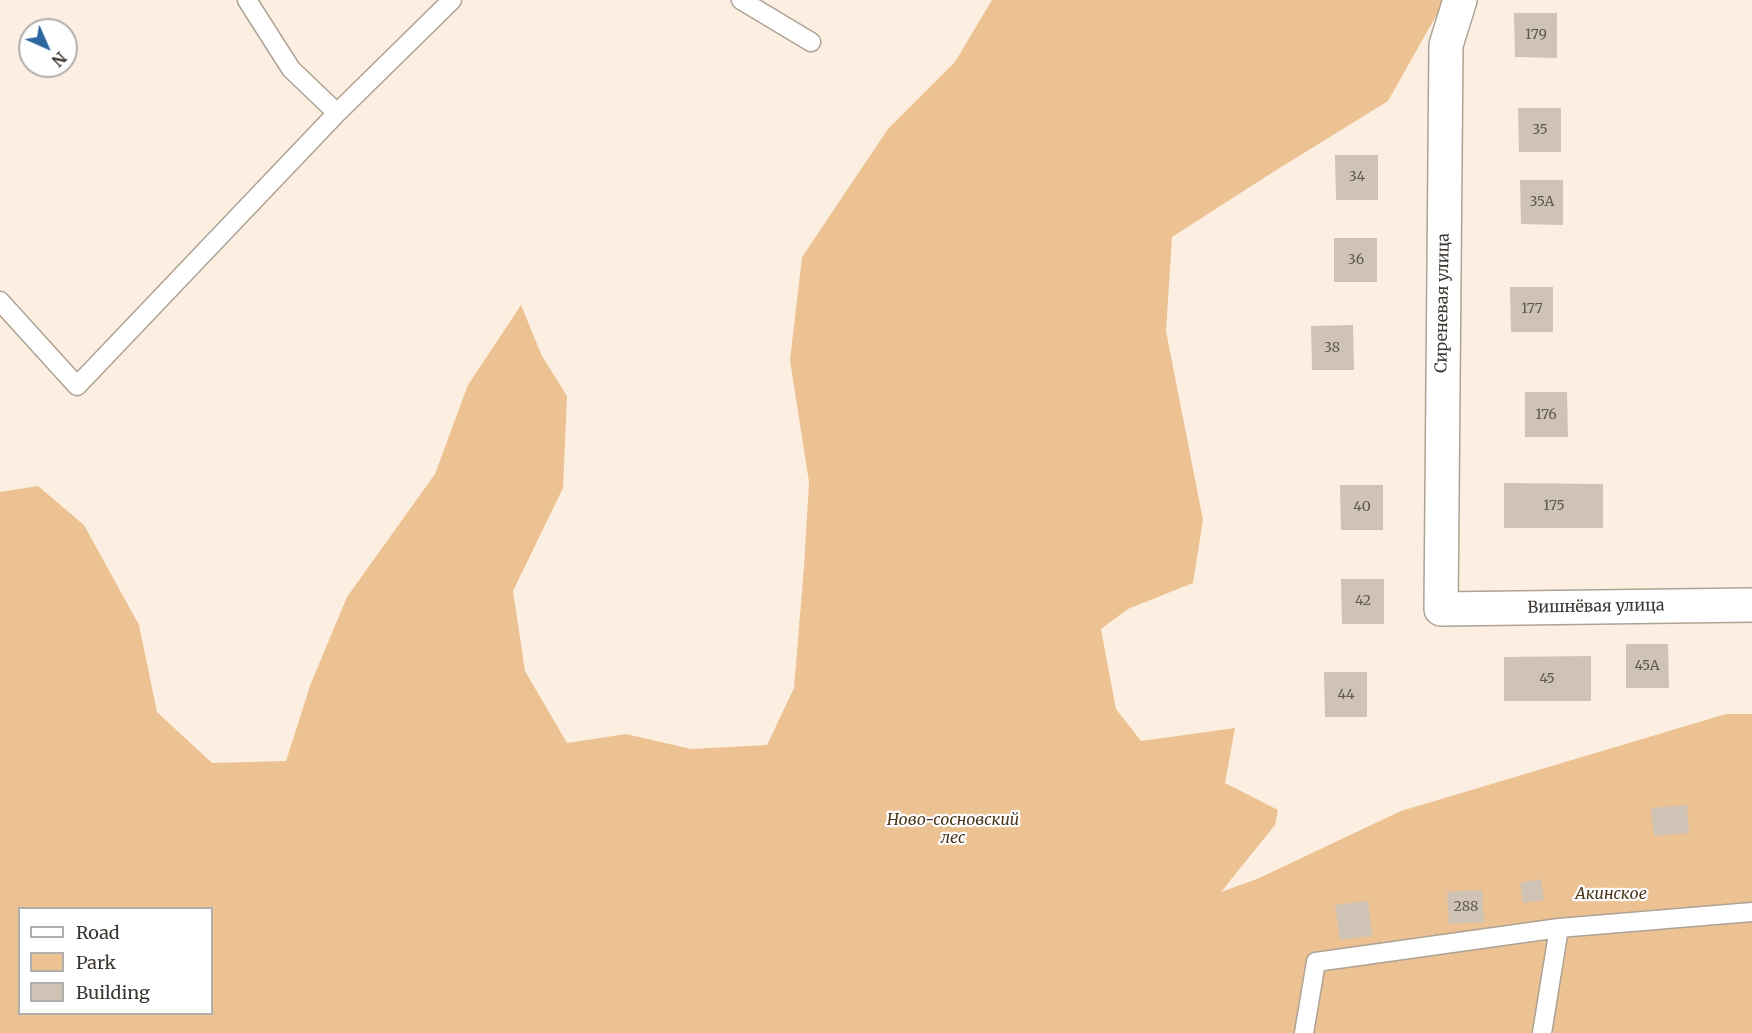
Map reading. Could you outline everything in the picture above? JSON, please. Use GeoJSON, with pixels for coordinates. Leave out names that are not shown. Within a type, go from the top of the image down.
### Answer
{"type":"FeatureCollection","features":[{"type":"Feature","properties":{"kind":"street","name":"Сиреневая улица"},"geometry":{"type":"LineString","coordinates":[[1440,609],[1446,45],[1460,0]]}},
{"type":"Feature","properties":{"kind":"street","name":"Вишнёвая улица"},"geometry":{"type":"LineString","coordinates":[[1440,609],[1752,605]]}},
{"type":"Feature","properties":{"kind":"lane"},"geometry":{"type":"LineString","coordinates":[[247,0],[291,69],[337,113]]}},
{"type":"Feature","properties":{"kind":"lane"},"geometry":{"type":"LineString","coordinates":[[0,301],[78,386],[337,113],[452,0]]}},
{"type":"Feature","properties":{"kind":"lane"},"geometry":{"type":"LineString","coordinates":[[741,0],[811,42]]}},
{"type":"Feature","properties":{"kind":"lane"},"geometry":{"type":"LineString","coordinates":[[1304,1033],[1316,962],[1559,928],[1752,912]]}},
{"type":"Feature","properties":{"kind":"lane"},"geometry":{"type":"LineString","coordinates":[[1542,1033],[1559,928]]}},
{"type":"Feature","properties":{"kind":"green space","name":"Ново-сосновский лес"},"geometry":{"type":"Polygon","coordinates":[[[992,0],[1445,0],[1388,101],[1172,237],[1166,331],[1203,520],[1193,583],[1128,609],[1101,629],[1116,709],[1141,741],[1235,728],[1225,783],[1278,810],[1275,825],[1221,892],[1257,879],[1401,811],[1726,714],[1752,714],[1752,1033],[0,1033],[0,492],[38,486],[84,525],[139,625],[157,712],[212,763],[286,761],[311,683],[347,597],[435,474],[468,385],[521,305],[542,356],[567,396],[563,488],[513,591],[525,671],[567,743],[626,734],[691,749],[767,745],[794,688],[804,567],[809,482],[790,360],[802,257],[888,129],[955,62],[992,0]]]}},
{"type":"Feature","properties":{"kind":"building"},"geometry":{"type":"Polygon","coordinates":[[[1514,13],[1557,13],[1557,58],[1515,57],[1514,13]]]}},
{"type":"Feature","properties":{"kind":"building"},"geometry":{"type":"Polygon","coordinates":[[[1518,108],[1561,108],[1561,152],[1519,152],[1518,108]]]}},
{"type":"Feature","properties":{"kind":"building"},"geometry":{"type":"Polygon","coordinates":[[[1335,155],[1378,155],[1378,200],[1336,200],[1335,155]]]}},
{"type":"Feature","properties":{"kind":"building"},"geometry":{"type":"Polygon","coordinates":[[[1520,180],[1563,180],[1563,225],[1521,224],[1520,180]]]}},
{"type":"Feature","properties":{"kind":"building"},"geometry":{"type":"Polygon","coordinates":[[[1334,238],[1377,238],[1377,282],[1334,282],[1334,238]]]}},
{"type":"Feature","properties":{"kind":"building"},"geometry":{"type":"Polygon","coordinates":[[[1510,287],[1553,287],[1553,332],[1511,332],[1510,287]]]}},
{"type":"Feature","properties":{"kind":"building"},"geometry":{"type":"Polygon","coordinates":[[[1353,325],[1354,370],[1312,370],[1311,326],[1353,325]]]}},
{"type":"Feature","properties":{"kind":"building"},"geometry":{"type":"Polygon","coordinates":[[[1525,392],[1567,392],[1568,437],[1525,437],[1525,392]]]}},
{"type":"Feature","properties":{"kind":"building"},"geometry":{"type":"Polygon","coordinates":[[[1504,483],[1603,484],[1603,528],[1504,528],[1504,483]]]}},
{"type":"Feature","properties":{"kind":"building"},"geometry":{"type":"Polygon","coordinates":[[[1340,485],[1383,485],[1383,530],[1341,530],[1340,485]]]}},
{"type":"Feature","properties":{"kind":"building"},"geometry":{"type":"Polygon","coordinates":[[[1341,579],[1384,579],[1384,624],[1342,624],[1341,579]]]}},
{"type":"Feature","properties":{"kind":"building"},"geometry":{"type":"Polygon","coordinates":[[[1626,644],[1668,644],[1669,688],[1626,688],[1626,644]]]}},
{"type":"Feature","properties":{"kind":"building"},"geometry":{"type":"Polygon","coordinates":[[[1591,656],[1591,701],[1504,701],[1504,657],[1591,656]]]}},
{"type":"Feature","properties":{"kind":"building"},"geometry":{"type":"Polygon","coordinates":[[[1324,672],[1367,672],[1367,717],[1325,717],[1324,672]]]}},
{"type":"Feature","properties":{"kind":"building"},"geometry":{"type":"Polygon","coordinates":[[[1687,805],[1689,833],[1654,836],[1651,808],[1687,805]]]}},
{"type":"Feature","properties":{"kind":"building"},"geometry":{"type":"Polygon","coordinates":[[[1541,879],[1544,900],[1523,903],[1520,883],[1541,879]]]}},
{"type":"Feature","properties":{"kind":"building"},"geometry":{"type":"Polygon","coordinates":[[[1482,890],[1484,922],[1449,924],[1447,892],[1482,890]]]}},
{"type":"Feature","properties":{"kind":"building"},"geometry":{"type":"Polygon","coordinates":[[[1368,901],[1372,936],[1340,940],[1335,905],[1368,901]]]}},
{"type":"Feature","properties":{"kind":"park label","name":"Акинское"},"geometry":{"type":"Point","coordinates":[1611,894]}}]}
